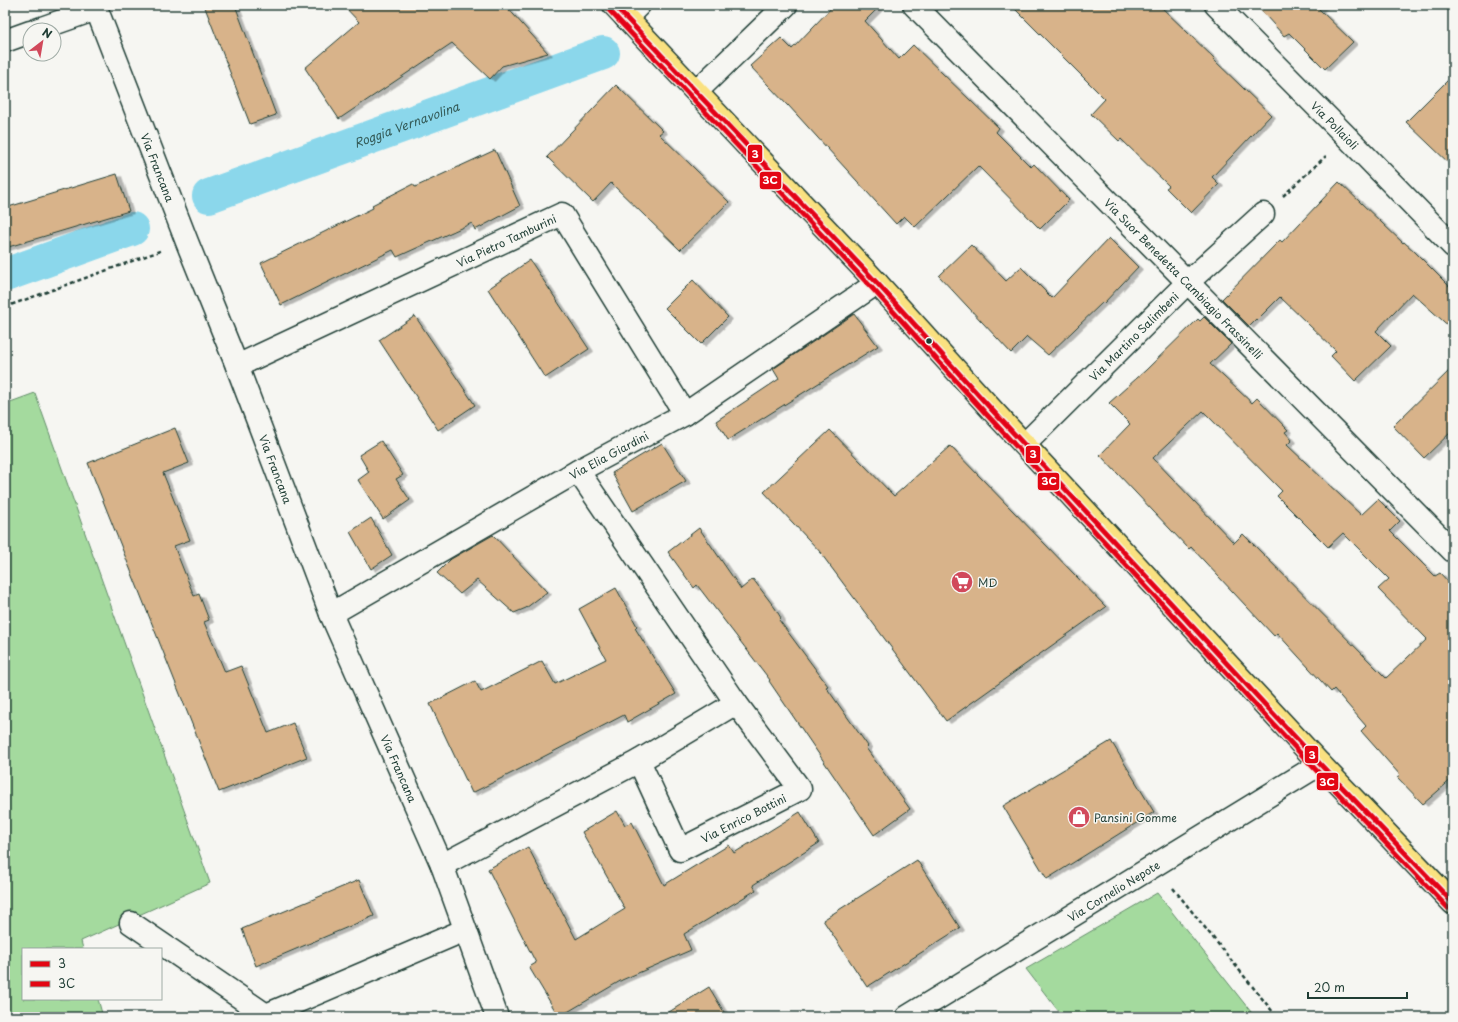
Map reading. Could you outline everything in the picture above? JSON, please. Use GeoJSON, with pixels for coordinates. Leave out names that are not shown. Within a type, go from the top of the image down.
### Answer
{"type":"FeatureCollection","features":[{"type":"Feature","properties":{"kind":"main road"},"geometry":{"type":"LineString","coordinates":[[626,9],[697,91],[993,411],[1320,764],[1453,903]]}},
{"type":"Feature","properties":{"kind":"street"},"geometry":{"type":"LineString","coordinates":[[697,91],[786,5]]}},
{"type":"Feature","properties":{"kind":"street","name":"Via Suor Benedetta Cambiagio Frassinelli"},"geometry":{"type":"LineString","coordinates":[[914,5],[1453,551]]}},
{"type":"Feature","properties":{"kind":"street","name":"Via Pollaioli"},"geometry":{"type":"LineString","coordinates":[[1216,5],[1453,246]]}},
{"type":"Feature","properties":{"kind":"street"},"geometry":{"type":"LineString","coordinates":[[57,22],[96,7]]}},
{"type":"Feature","properties":{"kind":"street","name":"Via Francana"},"geometry":{"type":"LineString","coordinates":[[96,7],[187,242],[237,366],[331,614],[442,865],[497,1017]]}},
{"type":"Feature","properties":{"kind":"street"},"geometry":{"type":"LineString","coordinates":[[5,41],[22,35]]}},
{"type":"Feature","properties":{"kind":"street","name":"Via Pietro Tamburini"},"geometry":{"type":"LineString","coordinates":[[237,366],[562,214],[685,414]]}},
{"type":"Feature","properties":{"kind":"street","name":"Via Martino Salimbeni"},"geometry":{"type":"LineString","coordinates":[[1025,444],[1188,282],[1263,214]]}},
{"type":"Feature","properties":{"kind":"street","name":"Via Elia Giardini"},"geometry":{"type":"LineString","coordinates":[[331,614],[578,471],[685,414],[877,284]]}},
{"type":"Feature","properties":{"kind":"street","name":"Via Enrico Bottini"},"geometry":{"type":"LineString","coordinates":[[578,471],[736,703],[800,789],[680,850],[639,761]]}},
{"type":"Feature","properties":{"kind":"street"},"geometry":{"type":"LineString","coordinates":[[442,865],[639,761],[736,703]]}},
{"type":"Feature","properties":{"kind":"street","name":"Via Cornelio Nepote"},"geometry":{"type":"LineString","coordinates":[[907,1017],[1320,764]]}},
{"type":"Feature","properties":{"kind":"street"},"geometry":{"type":"LineString","coordinates":[[131,923],[266,1015],[465,930]]}},
{"type":"Feature","properties":{"kind":"path"},"geometry":{"type":"LineString","coordinates":[[1263,214],[1347,137]]}},
{"type":"Feature","properties":{"kind":"path"},"geometry":{"type":"LineString","coordinates":[[5,307],[187,242]]}},
{"type":"Feature","properties":{"kind":"path"},"geometry":{"type":"LineString","coordinates":[[1156,865],[1277,1017]]}},
{"type":"Feature","properties":{"kind":"green space"},"geometry":{"type":"Polygon","coordinates":[[[35,393],[210,883],[81,941],[83,948],[22,948],[22,1000],[98,1000],[103,1017],[5,1017],[5,404],[35,393]]]}},
{"type":"Feature","properties":{"kind":"green space"},"geometry":{"type":"Polygon","coordinates":[[[1157,893],[1255,1017],[1063,1017],[1026,969],[1157,893]]]}},
{"type":"Feature","properties":{"kind":"building"},"geometry":{"type":"Polygon","coordinates":[[[204,5],[235,5],[276,115],[250,124],[204,5]]]}},
{"type":"Feature","properties":{"kind":"building"},"geometry":{"type":"Polygon","coordinates":[[[343,5],[505,5],[548,53],[502,66],[490,79],[452,43],[339,119],[305,68],[359,22],[343,5]]]}},
{"type":"Feature","properties":{"kind":"building"},"geometry":{"type":"Polygon","coordinates":[[[834,5],[881,5],[865,21],[899,59],[913,45],[999,128],[996,132],[1031,167],[1034,164],[1069,200],[1040,229],[978,166],[915,227],[904,216],[896,224],[788,105],[750,66],[781,38],[792,49],[834,5]]]}},
{"type":"Feature","properties":{"kind":"building"},"geometry":{"type":"Polygon","coordinates":[[[1011,5],[1159,5],[1271,115],[1212,177],[1219,184],[1191,213],[1166,188],[1169,186],[1121,139],[1119,141],[1091,114],[1105,99],[1011,5]]]}},
{"type":"Feature","properties":{"kind":"building"},"geometry":{"type":"Polygon","coordinates":[[[1256,5],[1324,5],[1319,9],[1353,42],[1325,69],[1289,33],[1284,36],[1256,5]]]}},
{"type":"Feature","properties":{"kind":"building"},"geometry":{"type":"Polygon","coordinates":[[[1453,75],[1453,167],[1406,122],[1453,75]]]}},
{"type":"Feature","properties":{"kind":"building"},"geometry":{"type":"Polygon","coordinates":[[[616,85],[663,131],[659,134],[729,202],[680,250],[611,183],[593,202],[547,157],[616,85]]]}},
{"type":"Feature","properties":{"kind":"building"},"geometry":{"type":"Polygon","coordinates":[[[495,150],[520,206],[475,230],[472,223],[397,257],[393,250],[281,305],[261,263],[373,208],[372,205],[413,184],[415,187],[495,150]]]}},
{"type":"Feature","properties":{"kind":"building"},"geometry":{"type":"Polygon","coordinates":[[[117,174],[129,211],[5,248],[5,208],[117,174]]]}},
{"type":"Feature","properties":{"kind":"building"},"geometry":{"type":"Polygon","coordinates":[[[1339,182],[1403,243],[1404,242],[1415,252],[1453,290],[1453,330],[1412,293],[1376,331],[1391,346],[1355,381],[1331,356],[1336,351],[1280,297],[1249,326],[1222,299],[1280,240],[1282,242],[1339,182]]]}},
{"type":"Feature","properties":{"kind":"building"},"geometry":{"type":"Polygon","coordinates":[[[1109,238],[1138,267],[1104,303],[1103,302],[1048,355],[1027,337],[1011,353],[939,276],[971,245],[1006,281],[1021,267],[1052,298],[1109,238]]]}},
{"type":"Feature","properties":{"kind":"building"},"geometry":{"type":"Polygon","coordinates":[[[530,260],[589,349],[545,378],[488,289],[530,260]]]}},
{"type":"Feature","properties":{"kind":"building"},"geometry":{"type":"Polygon","coordinates":[[[693,280],[728,317],[701,344],[665,308],[693,280]]]}},
{"type":"Feature","properties":{"kind":"building"},"geometry":{"type":"Polygon","coordinates":[[[854,314],[878,346],[728,440],[716,421],[779,379],[773,369],[854,314]]]}},
{"type":"Feature","properties":{"kind":"building"},"geometry":{"type":"Polygon","coordinates":[[[415,316],[475,405],[438,430],[379,340],[415,316]]]}},
{"type":"Feature","properties":{"kind":"building"},"geometry":{"type":"Polygon","coordinates":[[[1204,317],[1231,344],[1210,364],[1252,403],[1257,398],[1288,430],[1285,432],[1292,440],[1287,445],[1361,515],[1378,499],[1400,521],[1390,531],[1435,576],[1440,573],[1453,587],[1453,778],[1423,804],[1397,777],[1400,775],[1361,731],[1366,726],[1334,689],[1331,692],[1277,633],[1274,636],[1191,547],[1189,549],[1100,455],[1130,424],[1109,403],[1146,370],[1198,319],[1200,321],[1204,317]],[[1203,411],[1153,458],[1234,543],[1243,534],[1386,678],[1427,639],[1378,589],[1389,579],[1343,533],[1328,547],[1277,496],[1282,491],[1203,411]]]}},
{"type":"Feature","properties":{"kind":"building"},"geometry":{"type":"Polygon","coordinates":[[[1453,367],[1453,430],[1424,458],[1393,426],[1453,367]]]}},
{"type":"Feature","properties":{"kind":"building"},"geometry":{"type":"Polygon","coordinates":[[[175,428],[189,463],[163,473],[190,540],[174,546],[194,596],[199,594],[209,620],[204,622],[225,672],[241,666],[268,733],[293,723],[307,757],[219,792],[88,463],[175,428]]]}},
{"type":"Feature","properties":{"kind":"building","name":"MD"},"geometry":{"type":"Polygon","coordinates":[[[830,430],[894,496],[950,446],[1106,607],[946,721],[823,555],[764,492],[830,430]]]}},
{"type":"Feature","properties":{"kind":"building"},"geometry":{"type":"Polygon","coordinates":[[[381,441],[403,475],[396,479],[410,500],[383,519],[358,480],[369,472],[359,455],[381,441]]]}},
{"type":"Feature","properties":{"kind":"building"},"geometry":{"type":"Polygon","coordinates":[[[662,443],[686,481],[633,511],[612,473],[662,443]]]}},
{"type":"Feature","properties":{"kind":"building"},"geometry":{"type":"Polygon","coordinates":[[[371,518],[392,555],[371,569],[350,532],[371,518]]]}},
{"type":"Feature","properties":{"kind":"building"},"geometry":{"type":"Polygon","coordinates":[[[699,528],[741,589],[753,579],[775,608],[781,618],[779,620],[828,686],[826,687],[868,746],[866,748],[910,809],[874,835],[769,681],[770,680],[697,585],[694,588],[668,552],[699,528]]]}},
{"type":"Feature","properties":{"kind":"building"},"geometry":{"type":"Polygon","coordinates":[[[493,535],[547,592],[526,608],[514,613],[477,580],[460,594],[437,573],[451,559],[493,535]]]}},
{"type":"Feature","properties":{"kind":"building"},"geometry":{"type":"Polygon","coordinates":[[[616,588],[637,626],[635,628],[676,694],[627,722],[624,715],[472,793],[430,704],[475,681],[481,692],[542,661],[555,684],[606,659],[579,609],[616,588]]]}},
{"type":"Feature","properties":{"kind":"building"},"geometry":{"type":"Polygon","coordinates":[[[1111,741],[1154,812],[1047,879],[1003,806],[1111,741]]]}},
{"type":"Feature","properties":{"kind":"building"},"geometry":{"type":"Polygon","coordinates":[[[617,811],[625,825],[632,822],[664,885],[729,845],[734,853],[800,812],[819,843],[753,885],[756,890],[684,934],[691,950],[622,980],[559,1017],[529,967],[536,963],[488,869],[528,847],[576,939],[625,909],[582,832],[617,811]]]}},
{"type":"Feature","properties":{"kind":"building"},"geometry":{"type":"Polygon","coordinates":[[[917,860],[960,928],[867,987],[823,920],[917,860]]]}},
{"type":"Feature","properties":{"kind":"building"},"geometry":{"type":"Polygon","coordinates":[[[359,880],[374,916],[256,966],[242,929],[359,880]]]}},
{"type":"Feature","properties":{"kind":"building"},"geometry":{"type":"Polygon","coordinates":[[[709,987],[727,1017],[661,1017],[709,987]]]}},
{"type":"Feature","properties":{"kind":"waterway","name":"Roggia Vernavolina"},"geometry":{"type":"LineString","coordinates":[[209,196],[603,53]]}},
{"type":"Feature","properties":{"kind":"waterway","name":"Roggia Vernavolina"},"geometry":{"type":"LineString","coordinates":[[5,275],[132,229]]}},
{"type":"Feature","properties":{"kind":"transit line","name":"3"},"geometry":{"type":"LineString","coordinates":[[614,5],[877,283],[993,411],[1320,764],[1453,903]]}},
{"type":"Feature","properties":{"kind":"transit line","name":"3C"},"geometry":{"type":"LineString","coordinates":[[609,10],[872,288],[988,416],[1315,769],[1448,908]]}},
{"type":"Feature","properties":{"kind":"place","name":"MD"},"geometry":{"type":"Point","coordinates":[962,582]}},
{"type":"Feature","properties":{"kind":"place","name":"Pansini Gomme"},"geometry":{"type":"Point","coordinates":[1079,817]}}]}
